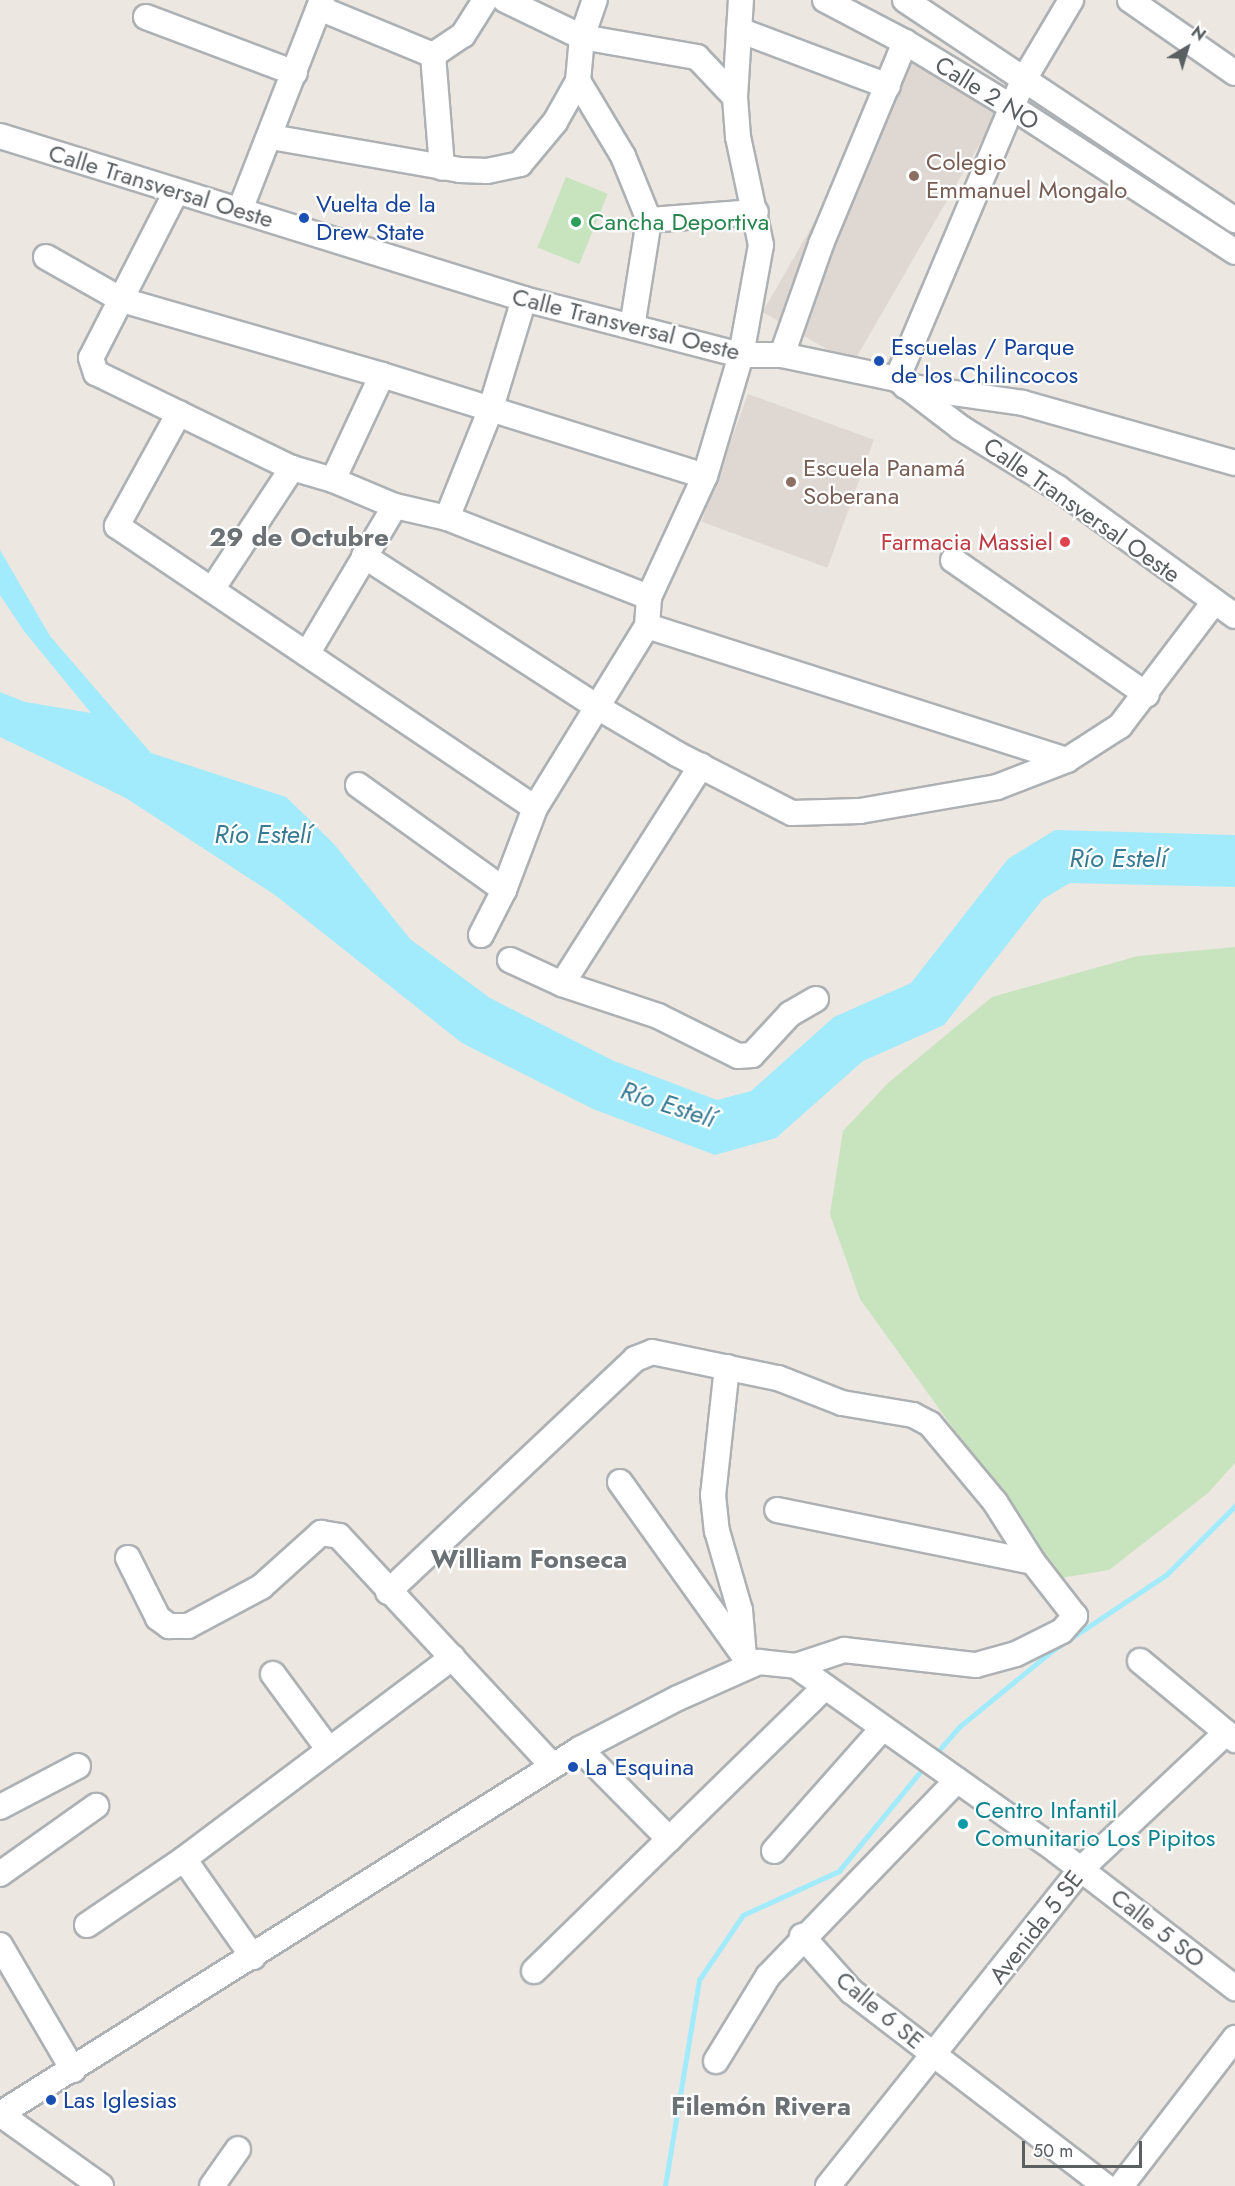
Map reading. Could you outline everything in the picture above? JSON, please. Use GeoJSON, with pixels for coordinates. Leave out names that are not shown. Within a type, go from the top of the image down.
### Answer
{"type":"FeatureCollection","features":[{"type":"Feature","properties":{"kind":"street"},"geometry":{"type":"LineString","coordinates":[[433,55],[463,35],[485,0]]}},
{"type":"Feature","properties":{"kind":"street"},"geometry":{"type":"LineString","coordinates":[[505,0],[582,37],[697,57],[739,38],[888,86]]}},
{"type":"Feature","properties":{"kind":"street"},"geometry":{"type":"LineString","coordinates":[[271,137],[442,168],[487,171],[520,164],[555,122],[578,81],[582,37],[595,0]]}},
{"type":"Feature","properties":{"kind":"street"},"geometry":{"type":"LineString","coordinates":[[482,935],[504,890],[535,808],[599,708],[647,626],[649,597],[705,476],[741,355],[761,245],[756,212],[738,137],[735,97],[741,0]]}},
{"type":"Feature","properties":{"kind":"street","name":"Calle 2 NO"},"geometry":{"type":"LineString","coordinates":[[825,0],[905,42],[1012,107],[1235,252]]}},
{"type":"Feature","properties":{"kind":"street"},"geometry":{"type":"LineString","coordinates":[[904,0],[1235,220]]}},
{"type":"Feature","properties":{"kind":"street"},"geometry":{"type":"LineString","coordinates":[[1071,0],[1023,81],[901,382],[1023,403],[1235,463]]}},
{"type":"Feature","properties":{"kind":"street"},"geometry":{"type":"LineString","coordinates":[[1131,0],[1235,73]]}},
{"type":"Feature","properties":{"kind":"street"},"geometry":{"type":"LineString","coordinates":[[240,210],[271,137],[321,4],[433,55]]}},
{"type":"Feature","properties":{"kind":"street"},"geometry":{"type":"LineString","coordinates":[[146,17],[295,73]]}},
{"type":"Feature","properties":{"kind":"street"},"geometry":{"type":"LineString","coordinates":[[782,355],[821,244],[905,42]]}},
{"type":"Feature","properties":{"kind":"street"},"geometry":{"type":"LineString","coordinates":[[433,55],[442,168]]}},
{"type":"Feature","properties":{"kind":"street"},"geometry":{"type":"LineString","coordinates":[[697,57],[735,97]]}},
{"type":"Feature","properties":{"kind":"street"},"geometry":{"type":"LineString","coordinates":[[578,81],[623,156],[649,220],[632,327]]}},
{"type":"Feature","properties":{"kind":"street","name":"Calle Transversal Oeste"},"geometry":{"type":"LineString","coordinates":[[0,136],[524,299],[741,355],[782,355],[901,382],[961,428],[1058,488],[1235,616]]}},
{"type":"Feature","properties":{"kind":"street"},"geometry":{"type":"LineString","coordinates":[[176,192],[91,358],[96,373],[292,468],[333,480],[395,507],[447,518],[649,597]]}},
{"type":"Feature","properties":{"kind":"street"},"geometry":{"type":"LineString","coordinates":[[649,220],[756,212]]}},
{"type":"Feature","properties":{"kind":"street"},"geometry":{"type":"LineString","coordinates":[[46,257],[122,300],[382,375],[490,411],[705,476]]}},
{"type":"Feature","properties":{"kind":"street"},"geometry":{"type":"LineString","coordinates":[[447,518],[490,411],[524,299]]}},
{"type":"Feature","properties":{"kind":"street"},"geometry":{"type":"LineString","coordinates":[[333,480],[382,375]]}},
{"type":"Feature","properties":{"kind":"street"},"geometry":{"type":"LineString","coordinates":[[179,413],[116,524],[535,808]]}},
{"type":"Feature","properties":{"kind":"street"},"geometry":{"type":"LineString","coordinates":[[213,588],[292,468]]}},
{"type":"Feature","properties":{"kind":"street"},"geometry":{"type":"LineString","coordinates":[[307,654],[395,507]]}},
{"type":"Feature","properties":{"kind":"street"},"geometry":{"type":"LineString","coordinates":[[364,556],[599,708],[701,766],[792,813],[860,811],[997,787],[1067,760],[1120,726],[1147,695],[1214,602]]}},
{"type":"Feature","properties":{"kind":"street"},"geometry":{"type":"LineString","coordinates":[[953,560],[1147,695]]}},
{"type":"Feature","properties":{"kind":"street"},"geometry":{"type":"LineString","coordinates":[[647,626],[1067,760]]}},
{"type":"Feature","properties":{"kind":"street"},"geometry":{"type":"LineString","coordinates":[[562,984],[701,766]]}},
{"type":"Feature","properties":{"kind":"street"},"geometry":{"type":"LineString","coordinates":[[358,785],[504,890]]}},
{"type":"Feature","properties":{"kind":"street"},"geometry":{"type":"LineString","coordinates":[[510,960],[562,984],[658,1016],[746,1057],[757,1051],[790,1014],[816,999]]}},
{"type":"Feature","properties":{"kind":"street"},"geometry":{"type":"LineString","coordinates":[[101,2186],[0,2114],[253,1957],[580,1749],[745,1663],[759,1662],[796,1666],[844,1650],[976,1665],[1016,1654],[1062,1631],[1075,1616],[1033,1562],[995,1502],[930,1424],[913,1415],[842,1403],[778,1378],[652,1352],[635,1359],[388,1592]]}},
{"type":"Feature","properties":{"kind":"street"},"geometry":{"type":"LineString","coordinates":[[727,1367],[712,1495],[717,1531],[740,1610],[745,1663]]}},
{"type":"Feature","properties":{"kind":"street"},"geometry":{"type":"LineString","coordinates":[[620,1482],[745,1663]]}},
{"type":"Feature","properties":{"kind":"street"},"geometry":{"type":"LineString","coordinates":[[777,1510],[1033,1562]]}},
{"type":"Feature","properties":{"kind":"street"},"geometry":{"type":"LineString","coordinates":[[128,1558],[158,1618],[169,1626],[188,1626],[261,1587],[321,1533],[339,1536],[388,1592],[453,1657],[554,1766]]}},
{"type":"Feature","properties":{"kind":"street"},"geometry":{"type":"LineString","coordinates":[[87,1925],[184,1859],[453,1657]]}},
{"type":"Feature","properties":{"kind":"street"},"geometry":{"type":"LineString","coordinates":[[1140,1661],[1231,1736]]}},
{"type":"Feature","properties":{"kind":"street","name":"Calle 5 SO"},"geometry":{"type":"LineString","coordinates":[[796,1666],[823,1689],[919,1752],[1081,1869],[1235,1988]]}},
{"type":"Feature","properties":{"kind":"street"},"geometry":{"type":"LineString","coordinates":[[273,1674],[329,1750]]}},
{"type":"Feature","properties":{"kind":"street"},"geometry":{"type":"LineString","coordinates":[[534,1971],[823,1689]]}},
{"type":"Feature","properties":{"kind":"street"},"geometry":{"type":"LineString","coordinates":[[774,1851],[883,1728]]}},
{"type":"Feature","properties":{"kind":"street","name":"Avenida 5 SE"},"geometry":{"type":"LineString","coordinates":[[838,2182],[934,2055],[1081,1869],[1231,1736]]}},
{"type":"Feature","properties":{"kind":"street"},"geometry":{"type":"LineString","coordinates":[[580,1749],[669,1839]]}},
{"type":"Feature","properties":{"kind":"street"},"geometry":{"type":"LineString","coordinates":[[0,1807],[78,1766]]}},
{"type":"Feature","properties":{"kind":"street"},"geometry":{"type":"LineString","coordinates":[[716,2061],[768,1976],[948,1774]]}},
{"type":"Feature","properties":{"kind":"street"},"geometry":{"type":"LineString","coordinates":[[0,1874],[96,1806]]}},
{"type":"Feature","properties":{"kind":"street"},"geometry":{"type":"LineString","coordinates":[[184,1859],[253,1957]]}},
{"type":"Feature","properties":{"kind":"street","name":"Calle 6 SE"},"geometry":{"type":"LineString","coordinates":[[802,1936],[851,1991],[1105,2186]]}},
{"type":"Feature","properties":{"kind":"street"},"geometry":{"type":"LineString","coordinates":[[0,1945],[73,2070]]}},
{"type":"Feature","properties":{"kind":"street"},"geometry":{"type":"LineString","coordinates":[[1121,2186],[1235,2038]]}},
{"type":"Feature","properties":{"kind":"street"},"geometry":{"type":"LineString","coordinates":[[212,2186],[238,2149]]}},
{"type":"Feature","properties":{"kind":"shaded area","name":"Colegio Emmanuel Mongalo"},"geometry":{"type":"Polygon","coordinates":[[[908,60],[998,112],[853,364],[762,312],[908,60]]]}},
{"type":"Feature","properties":{"kind":"shaded area","name":"Escuela Panamá Soberana"},"geometry":{"type":"Polygon","coordinates":[[[748,394],[874,440],[827,568],[701,522],[748,394]]]}},
{"type":"Feature","properties":{"kind":"green space","name":"Cancha Deportiva"},"geometry":{"type":"Polygon","coordinates":[[[566,177],[608,194],[579,264],[538,247],[566,177]]]}},
{"type":"Feature","properties":{"kind":"green space"},"geometry":{"type":"Polygon","coordinates":[[[1235,947],[1235,1463],[1208,1493],[1109,1570],[1061,1578],[860,1299],[830,1214],[843,1131],[888,1083],[992,997],[1138,956],[1235,947]]]}},
{"type":"Feature","properties":{"kind":"water","name":"Río Estelí"},"geometry":{"type":"Polygon","coordinates":[[[0,550],[50,636],[151,753],[286,797],[334,844],[410,939],[490,998],[614,1061],[717,1100],[751,1091],[834,1017],[911,983],[1008,859],[1055,830],[1235,835],[1235,887],[1070,883],[1043,899],[944,1025],[863,1061],[776,1138],[715,1155],[593,1109],[462,1043],[275,895],[126,798],[0,737],[0,692],[25,702],[91,713],[24,631],[0,595],[0,550]]]}},
{"type":"Feature","properties":{"kind":"waterway"},"geometry":{"type":"LineString","coordinates":[[934,1756],[959,1727],[1052,1651],[1166,1575],[1235,1506]]}},
{"type":"Feature","properties":{"kind":"waterway"},"geometry":{"type":"LineString","coordinates":[[665,2186],[699,1980],[743,1915],[839,1871],[925,1766]]}},
{"type":"Feature","properties":{"kind":"place","name":"Colegio Emmanuel Mongalo"},"geometry":{"type":"Point","coordinates":[914,176]}},
{"type":"Feature","properties":{"kind":"place","name":"Vuelta de la Drew State"},"geometry":{"type":"Point","coordinates":[304,218]}},
{"type":"Feature","properties":{"kind":"place","name":"Cancha Deportiva"},"geometry":{"type":"Point","coordinates":[576,222]}},
{"type":"Feature","properties":{"kind":"place","name":"Escuelas / Parque de los Chilincocos"},"geometry":{"type":"Point","coordinates":[879,361]}},
{"type":"Feature","properties":{"kind":"place","name":"Escuela Panamá Soberana"},"geometry":{"type":"Point","coordinates":[791,482]}},
{"type":"Feature","properties":{"kind":"place","name":"Farmacia Massiel"},"geometry":{"type":"Point","coordinates":[1065,542]}},
{"type":"Feature","properties":{"kind":"place","name":"La Esquina"},"geometry":{"type":"Point","coordinates":[573,1767]}},
{"type":"Feature","properties":{"kind":"place","name":"Centro Infantil Comunitario Los Pipitos"},"geometry":{"type":"Point","coordinates":[963,1824]}},
{"type":"Feature","properties":{"kind":"place","name":"Las Iglesias"},"geometry":{"type":"Point","coordinates":[51,2100]}},
{"type":"Feature","properties":{"kind":"district","name":"29 de Octubre"},"geometry":{"type":"Point","coordinates":[299,538]}},
{"type":"Feature","properties":{"kind":"district","name":"William Fonseca"},"geometry":{"type":"Point","coordinates":[529,1560]}},
{"type":"Feature","properties":{"kind":"district","name":"Filemón Rivera"},"geometry":{"type":"Point","coordinates":[761,2107]}}]}
